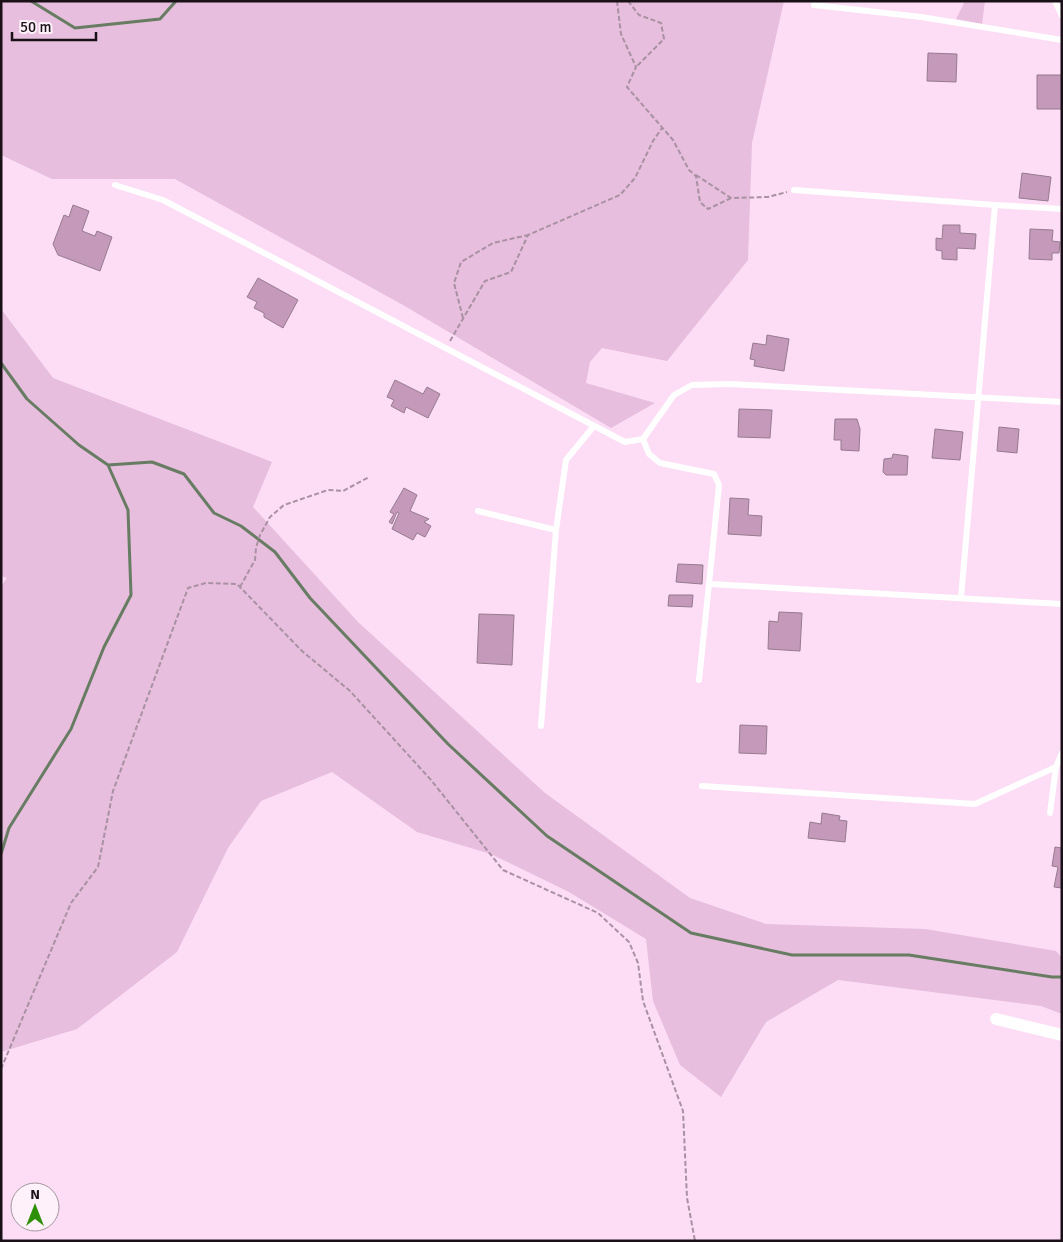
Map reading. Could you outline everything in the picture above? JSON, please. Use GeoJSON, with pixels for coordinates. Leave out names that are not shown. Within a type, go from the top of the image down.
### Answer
{"type":"FeatureCollection","features":[{"type":"Feature","properties":{"kind":"street"},"geometry":{"type":"LineString","coordinates":[[996,1019],[1062,1035]]}},
{"type":"Feature","properties":{"kind":"lane"},"geometry":{"type":"LineString","coordinates":[[1055,1],[1062,16]]}},
{"type":"Feature","properties":{"kind":"lane"},"geometry":{"type":"LineString","coordinates":[[814,4],[921,17],[1062,40]]}},
{"type":"Feature","properties":{"kind":"lane"},"geometry":{"type":"LineString","coordinates":[[115,185],[163,200],[625,442],[644,439],[674,396],[692,385],[730,384],[1062,402]]}},
{"type":"Feature","properties":{"kind":"lane"},"geometry":{"type":"LineString","coordinates":[[794,190],[1062,210]]}},
{"type":"Feature","properties":{"kind":"lane"},"geometry":{"type":"LineString","coordinates":[[961,598],[995,205]]}},
{"type":"Feature","properties":{"kind":"lane"},"geometry":{"type":"LineString","coordinates":[[541,726],[556,530],[566,460],[594,426]]}},
{"type":"Feature","properties":{"kind":"lane"},"geometry":{"type":"LineString","coordinates":[[644,439],[649,454],[660,462],[714,474],[719,485],[700,680]]}},
{"type":"Feature","properties":{"kind":"lane"},"geometry":{"type":"LineString","coordinates":[[478,511],[556,530]]}},
{"type":"Feature","properties":{"kind":"lane"},"geometry":{"type":"LineString","coordinates":[[709,584],[1062,604]]}},
{"type":"Feature","properties":{"kind":"lane"},"geometry":{"type":"LineString","coordinates":[[1050,814],[1056,767],[1062,752]]}},
{"type":"Feature","properties":{"kind":"lane"},"geometry":{"type":"LineString","coordinates":[[702,786],[976,804],[1056,767]]}},
{"type":"Feature","properties":{"kind":"path"},"geometry":{"type":"LineString","coordinates":[[617,1],[621,34],[636,67]]}},
{"type":"Feature","properties":{"kind":"path"},"geometry":{"type":"LineString","coordinates":[[628,1],[639,15],[661,23],[664,39],[636,67],[628,88],[673,140],[689,170],[696,176],[700,202],[708,209],[731,198],[768,197],[794,190]]}},
{"type":"Feature","properties":{"kind":"path"},"geometry":{"type":"LineString","coordinates":[[463,318],[454,283],[461,262],[493,243],[528,235],[620,195],[635,178],[653,141],[662,128]]}},
{"type":"Feature","properties":{"kind":"path"},"geometry":{"type":"LineString","coordinates":[[689,170],[731,198]]}},
{"type":"Feature","properties":{"kind":"path"},"geometry":{"type":"LineString","coordinates":[[451,339],[484,282],[511,272],[528,235]]}},
{"type":"Feature","properties":{"kind":"path"},"geometry":{"type":"LineString","coordinates":[[240,587],[255,560],[260,535],[270,517],[284,505],[328,490],[343,491],[369,477]]}},
{"type":"Feature","properties":{"kind":"path"},"geometry":{"type":"LineString","coordinates":[[1,1069],[71,903],[98,867],[113,791],[188,588],[206,583],[237,584],[302,651],[350,691],[431,780],[503,870],[598,913],[629,942],[638,963],[643,1001],[683,1111],[687,1198],[695,1241]]}},
{"type":"Feature","properties":{"kind":"shaded area"},"geometry":{"type":"Polygon","coordinates":[[[1,1],[784,1],[752,143],[748,260],[667,361],[602,348],[590,362],[586,383],[655,403],[611,428],[403,305],[175,179],[52,179],[1,155],[1,1]]]}},
{"type":"Feature","properties":{"kind":"shaded area"},"geometry":{"type":"Polygon","coordinates":[[[965,1],[985,1],[982,24],[956,19],[965,1]]]}},
{"type":"Feature","properties":{"kind":"shaded area"},"geometry":{"type":"Polygon","coordinates":[[[1,309],[53,378],[272,462],[253,507],[358,622],[545,793],[690,898],[766,924],[925,929],[1056,951],[1062,958],[1062,1014],[1041,1006],[838,980],[766,1022],[721,1097],[680,1065],[653,1001],[646,939],[569,892],[491,854],[417,832],[332,772],[261,801],[228,848],[177,952],[77,1029],[1,1052],[1,586],[7,578],[1,576],[1,309]]]}},
{"type":"Feature","properties":{"kind":"building"},"geometry":{"type":"Polygon","coordinates":[[[928,53],[957,54],[956,82],[927,81],[928,53]]]}},
{"type":"Feature","properties":{"kind":"building"},"geometry":{"type":"Polygon","coordinates":[[[1037,75],[1062,75],[1062,109],[1037,109],[1037,75]]]}},
{"type":"Feature","properties":{"kind":"building"},"geometry":{"type":"Polygon","coordinates":[[[1022,173],[1051,177],[1048,201],[1019,198],[1022,173]]]}},
{"type":"Feature","properties":{"kind":"building"},"geometry":{"type":"Polygon","coordinates":[[[73,205],[89,211],[82,231],[95,236],[97,231],[112,237],[100,271],[58,255],[53,244],[64,215],[69,217],[73,205]]]}},
{"type":"Feature","properties":{"kind":"building"},"geometry":{"type":"Polygon","coordinates":[[[943,225],[960,225],[960,233],[976,234],[975,249],[957,248],[957,260],[942,259],[942,251],[936,250],[936,238],[942,239],[943,225]]]}},
{"type":"Feature","properties":{"kind":"building"},"geometry":{"type":"Polygon","coordinates":[[[1030,229],[1053,230],[1052,241],[1060,242],[1059,253],[1052,253],[1052,260],[1029,259],[1030,229]]]}},
{"type":"Feature","properties":{"kind":"building"},"geometry":{"type":"Polygon","coordinates":[[[258,278],[298,300],[283,328],[264,317],[264,313],[254,308],[257,302],[247,297],[258,278]]]}},
{"type":"Feature","properties":{"kind":"building"},"geometry":{"type":"Polygon","coordinates":[[[767,335],[789,339],[784,371],[754,366],[755,360],[750,359],[753,343],[766,345],[767,335]]]}},
{"type":"Feature","properties":{"kind":"building"},"geometry":{"type":"Polygon","coordinates":[[[395,380],[423,394],[427,387],[440,394],[428,418],[406,407],[404,413],[391,406],[394,400],[387,397],[395,380]]]}},
{"type":"Feature","properties":{"kind":"building"},"geometry":{"type":"Polygon","coordinates":[[[739,409],[772,410],[770,438],[738,437],[739,409]]]}},
{"type":"Feature","properties":{"kind":"building"},"geometry":{"type":"Polygon","coordinates":[[[835,419],[857,419],[860,429],[859,451],[841,450],[841,440],[834,440],[835,419]]]}},
{"type":"Feature","properties":{"kind":"building"},"geometry":{"type":"Polygon","coordinates":[[[999,427],[1019,429],[1017,453],[997,451],[999,427]]]}},
{"type":"Feature","properties":{"kind":"building"},"geometry":{"type":"Polygon","coordinates":[[[935,429],[963,432],[960,460],[932,458],[935,429]]]}},
{"type":"Feature","properties":{"kind":"building"},"geometry":{"type":"Polygon","coordinates":[[[893,454],[908,456],[907,475],[886,475],[883,472],[884,459],[892,458],[893,454]]]}},
{"type":"Feature","properties":{"kind":"building"},"geometry":{"type":"Polygon","coordinates":[[[404,488],[417,495],[410,511],[429,519],[424,522],[431,526],[425,537],[417,533],[413,540],[392,529],[399,513],[397,512],[392,524],[389,522],[394,514],[390,512],[404,488]]]}},
{"type":"Feature","properties":{"kind":"building"},"geometry":{"type":"Polygon","coordinates":[[[730,498],[749,499],[748,515],[762,516],[761,536],[728,534],[730,498]]]}},
{"type":"Feature","properties":{"kind":"building"},"geometry":{"type":"Polygon","coordinates":[[[678,564],[703,565],[702,584],[676,582],[678,564]]]}},
{"type":"Feature","properties":{"kind":"building"},"geometry":{"type":"Polygon","coordinates":[[[669,595],[693,595],[692,607],[668,606],[669,595]]]}},
{"type":"Feature","properties":{"kind":"building"},"geometry":{"type":"Polygon","coordinates":[[[779,612],[802,613],[800,651],[768,649],[769,621],[778,622],[779,612]]]}},
{"type":"Feature","properties":{"kind":"building"},"geometry":{"type":"Polygon","coordinates":[[[479,614],[514,615],[512,665],[477,663],[479,614]]]}},
{"type":"Feature","properties":{"kind":"building"},"geometry":{"type":"Polygon","coordinates":[[[740,725],[767,726],[766,754],[739,753],[740,725]]]}},
{"type":"Feature","properties":{"kind":"building"},"geometry":{"type":"Polygon","coordinates":[[[822,813],[840,816],[839,820],[847,821],[845,842],[808,838],[810,822],[821,824],[822,813]]]}},
{"type":"Feature","properties":{"kind":"building"},"geometry":{"type":"Polygon","coordinates":[[[1055,847],[1062,848],[1062,888],[1054,887],[1058,867],[1052,866],[1055,847]]]}},
{"type":"Feature","properties":{"kind":"waterway"},"geometry":{"type":"LineString","coordinates":[[31,1],[75,28],[160,19],[176,1]]}},
{"type":"Feature","properties":{"kind":"waterway"},"geometry":{"type":"LineString","coordinates":[[1,363],[27,399],[79,445],[108,465],[128,510],[131,595],[104,647],[71,729],[9,828],[1,854]]}},
{"type":"Feature","properties":{"kind":"waterway"},"geometry":{"type":"LineString","coordinates":[[108,465],[152,462],[184,474],[214,513],[241,526],[275,552],[310,598],[448,744],[547,836],[691,933],[792,955],[909,955],[1062,977]]}}]}
